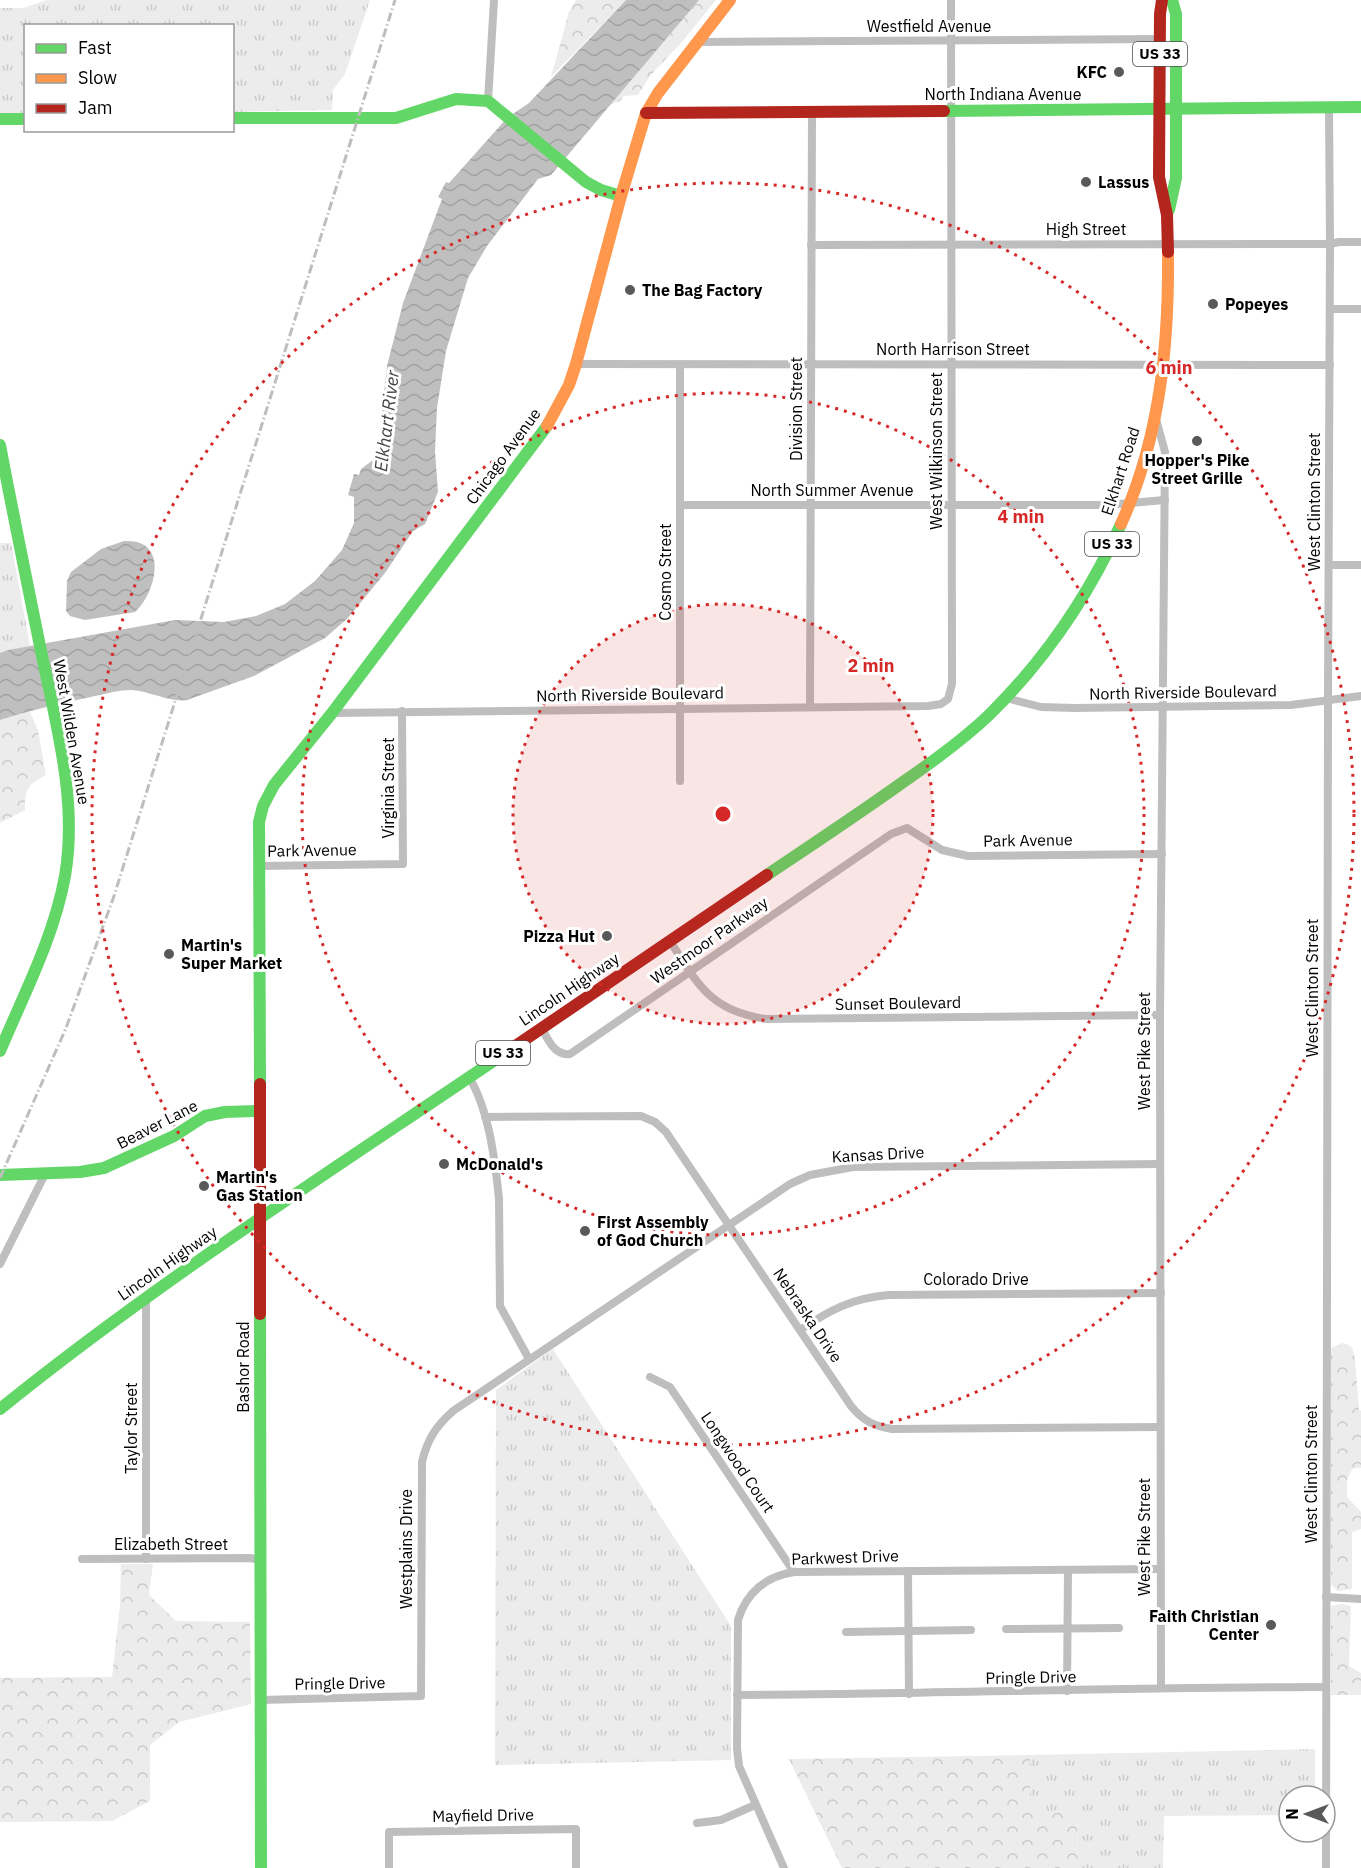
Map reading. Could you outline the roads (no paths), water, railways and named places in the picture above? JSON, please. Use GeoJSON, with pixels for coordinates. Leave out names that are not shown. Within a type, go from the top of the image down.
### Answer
{"type":"FeatureCollection","features":[{"type":"Feature","properties":{"kind":"main road","name":"Chicago Avenue"},"geometry":{"type":"LineString","coordinates":[[258,866],[259,822],[268,795],[546,428],[564,394],[576,364],[646,113],[658,93],[730,0]]}},
{"type":"Feature","properties":{"kind":"main road","name":"US 33"},"geometry":{"type":"LineString","coordinates":[[1162,0],[1160,14],[1160,178],[1167,219],[1164,365]]}},
{"type":"Feature","properties":{"kind":"main road"},"geometry":{"type":"LineString","coordinates":[[1167,219],[1176,178],[1176,14],[1172,0]]}},
{"type":"Feature","properties":{"kind":"main road"},"geometry":{"type":"LineString","coordinates":[[234,118],[396,118],[413,114],[444,101],[456,99],[488,101],[593,186],[621,196]]}},
{"type":"Feature","properties":{"kind":"main road","name":"North Indiana Avenue"},"geometry":{"type":"LineString","coordinates":[[646,113],[1361,107]]}},
{"type":"Feature","properties":{"kind":"main road"},"geometry":{"type":"LineString","coordinates":[[0,119],[24,119]]}},
{"type":"Feature","properties":{"kind":"main road","name":"Elkhart Road"},"geometry":{"type":"LineString","coordinates":[[1006,698],[1057,638],[1105,559],[1137,482],[1155,416],[1164,365]]}},
{"type":"Feature","properties":{"kind":"main road","name":"West Wilden Avenue"},"geometry":{"type":"LineString","coordinates":[[0,445],[56,724],[70,818],[65,878],[57,910],[0,1051]]}},
{"type":"Feature","properties":{"kind":"main road","name":"Lincoln Highway"},"geometry":{"type":"LineString","coordinates":[[0,1409],[68,1354],[146,1297],[944,753],[973,730],[1006,698]]}},
{"type":"Feature","properties":{"kind":"main road","name":"Bashor Road"},"geometry":{"type":"LineString","coordinates":[[258,866],[261,1868]]}},
{"type":"Feature","properties":{"kind":"main road","name":"Beaver Lane"},"geometry":{"type":"LineString","coordinates":[[0,1175],[92,1171],[104,1168],[174,1136],[205,1116],[225,1112],[258,1111]]}},
{"type":"Feature","properties":{"kind":"street"},"geometry":{"type":"LineString","coordinates":[[488,101],[494,0]]}},
{"type":"Feature","properties":{"kind":"street","name":"West Wilkinson Street"},"geometry":{"type":"LineString","coordinates":[[928,706],[945,702],[951,693],[951,0]]}},
{"type":"Feature","properties":{"kind":"street","name":"Westfield Avenue"},"geometry":{"type":"LineString","coordinates":[[699,42],[1160,39]]}},
{"type":"Feature","properties":{"kind":"street","name":"West Clinton Street"},"geometry":{"type":"LineString","coordinates":[[1326,1868],[1329,107]]}},
{"type":"Feature","properties":{"kind":"street","name":"Division Street"},"geometry":{"type":"LineString","coordinates":[[810,706],[812,112]]}},
{"type":"Feature","properties":{"kind":"street","name":"High Street"},"geometry":{"type":"LineString","coordinates":[[811,245],[1330,244],[1361,242]]}},
{"type":"Feature","properties":{"kind":"street"},"geometry":{"type":"LineString","coordinates":[[1330,309],[1361,309]]}},
{"type":"Feature","properties":{"kind":"street","name":"North Harrison Street"},"geometry":{"type":"LineString","coordinates":[[576,364],[1330,365]]}},
{"type":"Feature","properties":{"kind":"street","name":"Cosmo Street"},"geometry":{"type":"LineString","coordinates":[[680,364],[680,781]]}},
{"type":"Feature","properties":{"kind":"street","name":"West Pike Street"},"geometry":{"type":"LineString","coordinates":[[1155,416],[1165,452],[1161,854],[1161,1688]]}},
{"type":"Feature","properties":{"kind":"street","name":"North Summer Avenue"},"geometry":{"type":"LineString","coordinates":[[680,505],[1107,505],[1165,500]]}},
{"type":"Feature","properties":{"kind":"street"},"geometry":{"type":"LineString","coordinates":[[1329,565],[1361,565]]}},
{"type":"Feature","properties":{"kind":"street","name":"North Riverside Boulevard"},"geometry":{"type":"LineString","coordinates":[[1006,698],[1053,708],[1291,705],[1361,696]]}},
{"type":"Feature","properties":{"kind":"street","name":"North Riverside Boulevard"},"geometry":{"type":"LineString","coordinates":[[332,712],[928,706]]}},
{"type":"Feature","properties":{"kind":"street","name":"Virginia Street"},"geometry":{"type":"LineString","coordinates":[[402,711],[403,864]]}},
{"type":"Feature","properties":{"kind":"street","name":"Park Avenue"},"geometry":{"type":"LineString","coordinates":[[902,829],[912,830],[928,843],[942,850],[968,856],[1161,854]]}},
{"type":"Feature","properties":{"kind":"street","name":"Westmoor Parkway"},"geometry":{"type":"LineString","coordinates":[[541,1028],[555,1051],[562,1055],[570,1054],[891,834],[902,829]]}},
{"type":"Feature","properties":{"kind":"street","name":"Park Avenue"},"geometry":{"type":"LineString","coordinates":[[258,866],[403,864]]}},
{"type":"Feature","properties":{"kind":"street","name":"Sunset Boulevard"},"geometry":{"type":"LineString","coordinates":[[670,941],[705,991],[726,1009],[745,1016],[766,1019],[1161,1015]]}},
{"type":"Feature","properties":{"kind":"street"},"geometry":{"type":"LineString","coordinates":[[469,1077],[477,1089],[485,1117],[499,1199],[500,1306],[529,1359]]}},
{"type":"Feature","properties":{"kind":"street","name":"Nebraska Drive"},"geometry":{"type":"LineString","coordinates":[[485,1117],[640,1116],[655,1122],[666,1132],[851,1406],[866,1421],[877,1427],[892,1429],[1160,1427]]}},
{"type":"Feature","properties":{"kind":"street","name":"Kansas Drive"},"geometry":{"type":"LineString","coordinates":[[453,1411],[728,1224],[790,1184],[810,1175],[853,1167],[1161,1164]]}},
{"type":"Feature","properties":{"kind":"street"},"geometry":{"type":"LineString","coordinates":[[0,1264],[45,1174]]}},
{"type":"Feature","properties":{"kind":"street","name":"Colorado Drive"},"geometry":{"type":"LineString","coordinates":[[800,1330],[833,1309],[869,1297],[1161,1293]]}},
{"type":"Feature","properties":{"kind":"street","name":"Taylor Street"},"geometry":{"type":"LineString","coordinates":[[146,1297],[146,1559]]}},
{"type":"Feature","properties":{"kind":"street","name":"Longwood Court"},"geometry":{"type":"LineString","coordinates":[[650,1377],[670,1387],[794,1572]]}},
{"type":"Feature","properties":{"kind":"street","name":"Westplains Drive"},"geometry":{"type":"LineString","coordinates":[[421,1696],[422,1462],[432,1433],[453,1411]]}},
{"type":"Feature","properties":{"kind":"street","name":"Elizabeth Street"},"geometry":{"type":"LineString","coordinates":[[82,1559],[260,1560]]}},
{"type":"Feature","properties":{"kind":"street","name":"Parkwest Drive"},"geometry":{"type":"LineString","coordinates":[[784,1868],[739,1766],[737,1748],[737,1632],[741,1610],[751,1594],[759,1587],[781,1574],[794,1572],[1160,1569]]}},
{"type":"Feature","properties":{"kind":"street"},"geometry":{"type":"LineString","coordinates":[[908,1570],[909,1694]]}},
{"type":"Feature","properties":{"kind":"street"},"geometry":{"type":"LineString","coordinates":[[1067,1691],[1068,1570]]}},
{"type":"Feature","properties":{"kind":"street"},"geometry":{"type":"LineString","coordinates":[[1326,1597],[1361,1599]]}},
{"type":"Feature","properties":{"kind":"street"},"geometry":{"type":"LineString","coordinates":[[1006,1629],[1119,1628]]}},
{"type":"Feature","properties":{"kind":"street"},"geometry":{"type":"LineString","coordinates":[[846,1632],[970,1630]]}},
{"type":"Feature","properties":{"kind":"street","name":"Pringle Drive"},"geometry":{"type":"LineString","coordinates":[[737,1695],[1326,1687]]}},
{"type":"Feature","properties":{"kind":"street","name":"Pringle Drive"},"geometry":{"type":"LineString","coordinates":[[261,1700],[421,1696]]}},
{"type":"Feature","properties":{"kind":"street"},"geometry":{"type":"LineString","coordinates":[[697,1824],[721,1820],[755,1805]]}},
{"type":"Feature","properties":{"kind":"street","name":"Mayfield Drive"},"geometry":{"type":"LineString","coordinates":[[389,1868],[389,1832],[576,1829],[576,1868]]}},
{"type":"Feature","properties":{"kind":"water","name":"Elkhart River"},"geometry":{"type":"Polygon","coordinates":[[[626,0],[699,0],[551,175],[538,179],[487,246],[468,278],[446,351],[437,408],[435,452],[438,492],[425,524],[413,531],[385,573],[347,619],[325,638],[254,676],[187,700],[174,700],[132,690],[120,691],[53,705],[0,720],[0,653],[175,620],[224,622],[256,616],[285,604],[315,581],[342,550],[354,523],[354,497],[348,495],[354,474],[359,475],[361,469],[373,460],[381,438],[387,366],[403,303],[442,199],[438,197],[446,182],[449,183],[507,118],[529,103],[626,0]]]}},
{"type":"Feature","properties":{"kind":"water"},"geometry":{"type":"Polygon","coordinates":[[[124,541],[138,542],[148,548],[153,557],[155,568],[153,580],[143,603],[135,612],[85,620],[70,616],[66,611],[67,581],[71,572],[101,549],[124,541]]]}},
{"type":"Feature","properties":{"kind":"railway"},"geometry":{"type":"LineString","coordinates":[[0,1178],[66,1028],[114,896],[395,0]]}},
{"type":"Feature","properties":{"kind":"place","name":"KFC"},"geometry":{"type":"Point","coordinates":[1119,72]}},
{"type":"Feature","properties":{"kind":"place","name":"Lassus"},"geometry":{"type":"Point","coordinates":[1086,182]}},
{"type":"Feature","properties":{"kind":"place","name":"The Bag Factory"},"geometry":{"type":"Point","coordinates":[630,290]}},
{"type":"Feature","properties":{"kind":"place","name":"Popeyes"},"geometry":{"type":"Point","coordinates":[1213,304]}},
{"type":"Feature","properties":{"kind":"place","name":"Hopper's Pike Street Grille"},"geometry":{"type":"Point","coordinates":[1197,441]}},
{"type":"Feature","properties":{"kind":"place","name":"Pizza Hut"},"geometry":{"type":"Point","coordinates":[607,936]}},
{"type":"Feature","properties":{"kind":"place","name":"Martin's Super Market"},"geometry":{"type":"Point","coordinates":[169,954]}},
{"type":"Feature","properties":{"kind":"place","name":"McDonald's"},"geometry":{"type":"Point","coordinates":[444,1164]}},
{"type":"Feature","properties":{"kind":"place","name":"Martin's Gas Station"},"geometry":{"type":"Point","coordinates":[204,1186]}},
{"type":"Feature","properties":{"kind":"place","name":"First Assembly of God Church"},"geometry":{"type":"Point","coordinates":[585,1231]}},
{"type":"Feature","properties":{"kind":"place","name":"Faith Christian Center"},"geometry":{"type":"Point","coordinates":[1271,1625]}}]}
